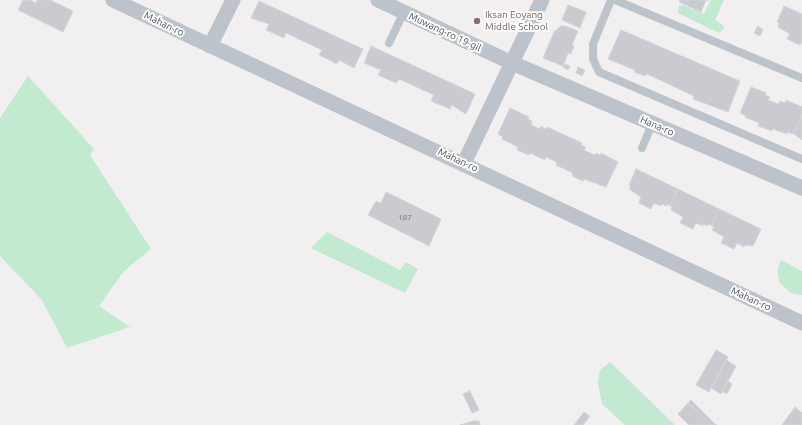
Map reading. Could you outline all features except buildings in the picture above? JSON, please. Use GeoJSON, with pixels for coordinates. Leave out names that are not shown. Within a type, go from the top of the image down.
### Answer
{"type":"FeatureCollection","features":[{"type":"Feature","properties":{"kind":"street","name":"Mahan-ro"},"geometry":{"type":"LineString","coordinates":[[113,0],[464,163],[802,323]]}},
{"type":"Feature","properties":{"kind":"street"},"geometry":{"type":"LineString","coordinates":[[210,46],[233,0]]}},
{"type":"Feature","properties":{"kind":"street","name":"Muwang-ro 19-gil"},"geometry":{"type":"LineString","coordinates":[[378,0],[512,63]]}},
{"type":"Feature","properties":{"kind":"street"},"geometry":{"type":"LineString","coordinates":[[464,163],[542,0]]}},
{"type":"Feature","properties":{"kind":"street","name":"Hana-ro"},"geometry":{"type":"LineString","coordinates":[[512,63],[802,188]]}},
{"type":"Feature","properties":{"kind":"lane"},"geometry":{"type":"LineString","coordinates":[[611,0],[593,44],[593,60],[599,72],[802,159]]}},
{"type":"Feature","properties":{"kind":"lane"},"geometry":{"type":"LineString","coordinates":[[615,0],[802,78]]}},
{"type":"Feature","properties":{"kind":"lane"},"geometry":{"type":"LineString","coordinates":[[389,43],[404,12]]}},
{"type":"Feature","properties":{"kind":"lane"},"geometry":{"type":"LineString","coordinates":[[642,148],[652,124]]}},
{"type":"Feature","properties":{"kind":"green space"},"geometry":{"type":"Polygon","coordinates":[[[711,0],[724,0],[715,20],[723,25],[724,29],[719,33],[678,13],[679,6],[683,5],[704,14],[711,0]]]}},
{"type":"Feature","properties":{"kind":"green space"},"geometry":{"type":"Polygon","coordinates":[[[28,76],[94,149],[90,155],[151,249],[124,271],[99,306],[130,327],[67,348],[42,300],[0,256],[0,118],[28,76]]]}},
{"type":"Feature","properties":{"kind":"green space"},"geometry":{"type":"Polygon","coordinates":[[[327,232],[400,270],[406,262],[418,269],[405,293],[311,248],[327,232]]]}},
{"type":"Feature","properties":{"kind":"green space"},"geometry":{"type":"Polygon","coordinates":[[[781,260],[802,271],[802,295],[791,293],[780,283],[778,268],[781,260]]]}},
{"type":"Feature","properties":{"kind":"green space"},"geometry":{"type":"Polygon","coordinates":[[[610,362],[675,425],[625,425],[602,404],[598,383],[600,370],[610,362]]]}},
{"type":"Feature","properties":{"kind":"place","name":"Iksan Eoyang Middle School"},"geometry":{"type":"Point","coordinates":[477,21]}}]}
